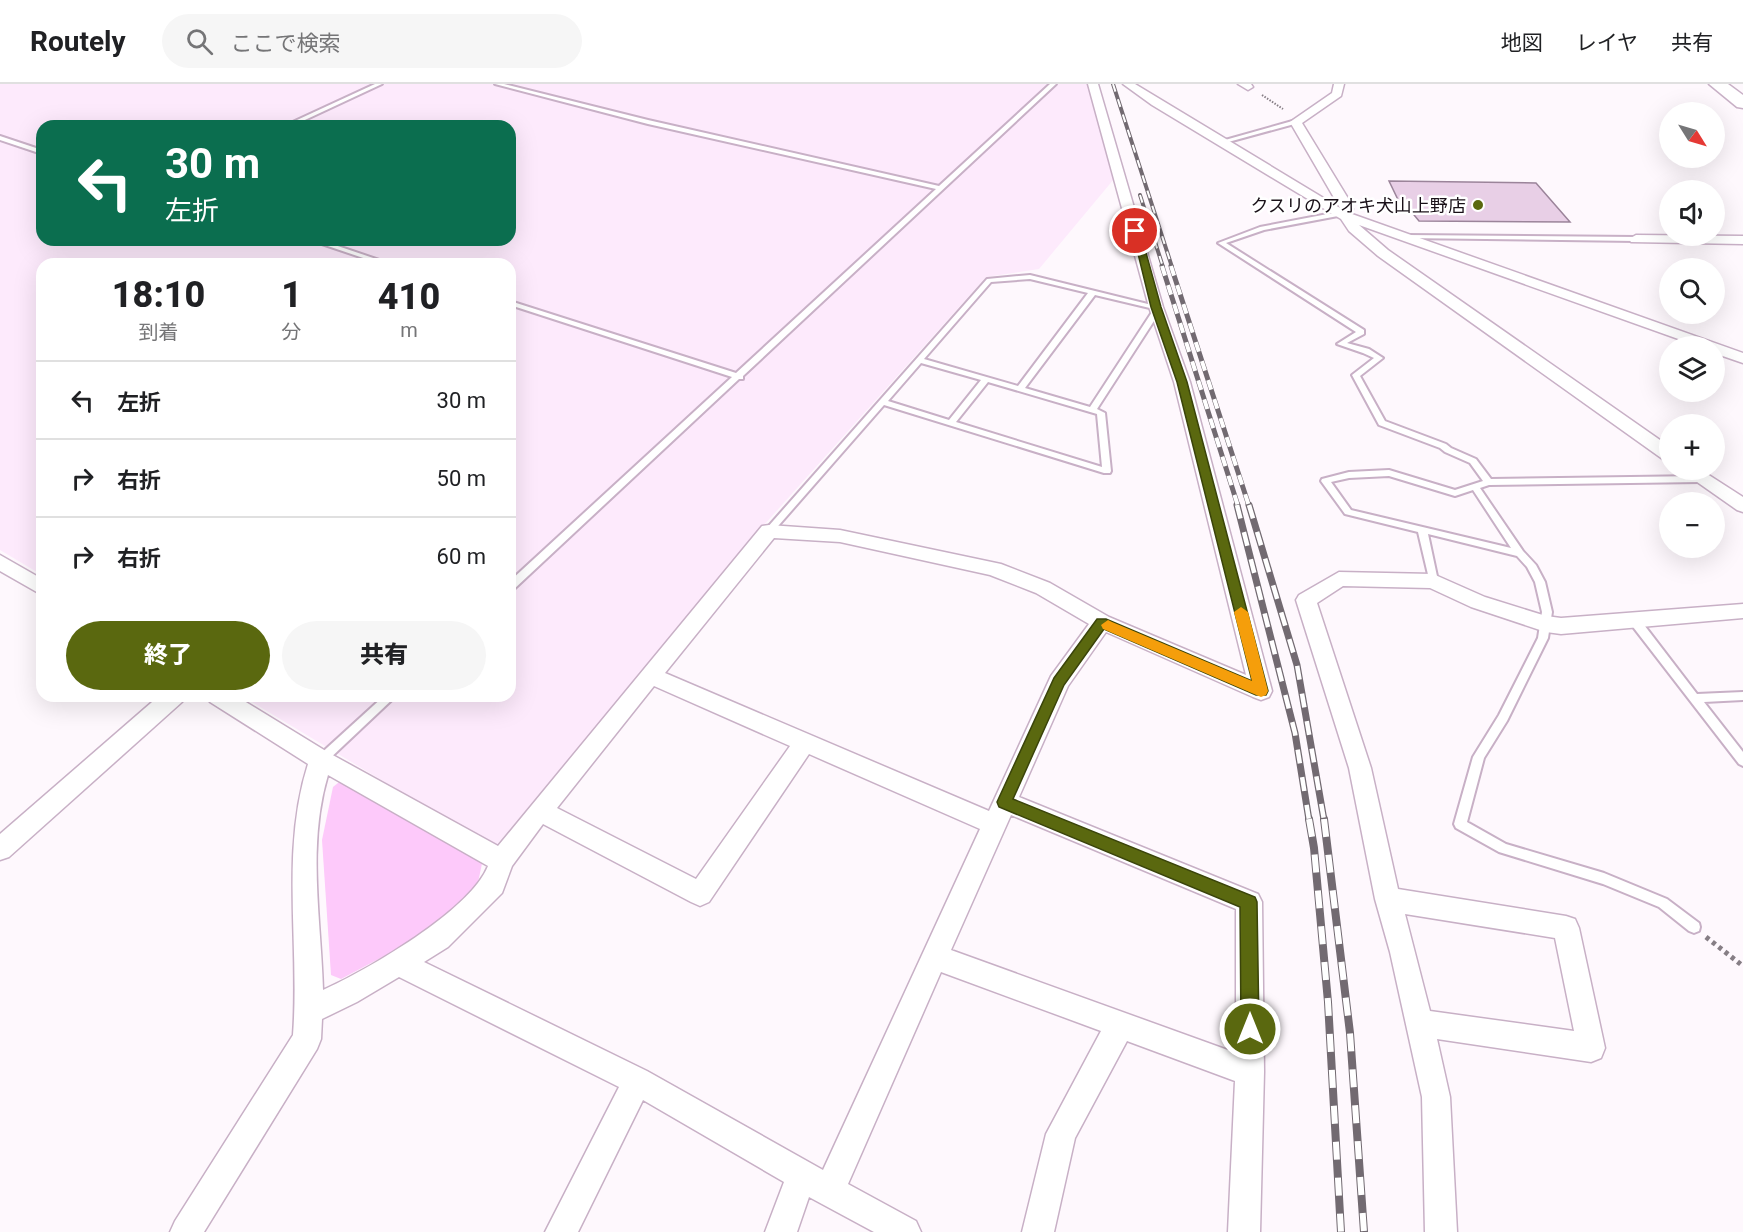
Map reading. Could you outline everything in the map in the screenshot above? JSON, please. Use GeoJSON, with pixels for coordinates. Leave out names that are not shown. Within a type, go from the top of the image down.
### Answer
{"type":"FeatureCollection","features":[{"type":"Feature","properties":{"kind":"main road"},"geometry":{"type":"LineString","coordinates":[[1717,84],[1743,103]]}},
{"type":"Feature","properties":{"kind":"street"},"geometry":{"type":"LineString","coordinates":[[311,1010],[347,993],[439,938],[493,885],[502,861],[540,811],[770,531],[840,536],[994,568],[1043,588],[1102,622],[1261,691],[1182,382],[1156,308],[1093,84]]}},
{"type":"Feature","properties":{"kind":"street"},"geometry":{"type":"LineString","coordinates":[[1128,84],[1345,216],[1682,336]]}},
{"type":"Feature","properties":{"kind":"street"},"geometry":{"type":"LineString","coordinates":[[1339,84],[1337,94],[1298,121],[1343,200],[1347,209],[1345,216]]}},
{"type":"Feature","properties":{"kind":"street"},"geometry":{"type":"LineString","coordinates":[[1345,216],[1354,228],[1383,253],[1659,448]]}},
{"type":"Feature","properties":{"kind":"street"},"geometry":{"type":"LineString","coordinates":[[1636,239],[1743,240]]}},
{"type":"Feature","properties":{"kind":"street"},"geometry":{"type":"LineString","coordinates":[[1725,351],[1743,358]]}},
{"type":"Feature","properties":{"kind":"street"},"geometry":{"type":"LineString","coordinates":[[1704,480],[1743,506]]}},
{"type":"Feature","properties":{"kind":"street"},"geometry":{"type":"LineString","coordinates":[[0,562],[36,584]]}},
{"type":"Feature","properties":{"kind":"street"},"geometry":{"type":"LineString","coordinates":[[1441,1232],[1436,1097],[1388,898],[1360,768],[1306,600],[1339,579],[1433,581],[1478,602],[1546,624],[1562,626],[1743,611]]}},
{"type":"Feature","properties":{"kind":"street"},"geometry":{"type":"LineString","coordinates":[[829,1191],[1059,682],[1102,622]]}},
{"type":"Feature","properties":{"kind":"street"},"geometry":{"type":"LineString","coordinates":[[652,676],[806,741],[1249,902],[1250,1072],[1244,1232]]}},
{"type":"Feature","properties":{"kind":"street"},"geometry":{"type":"LineString","coordinates":[[0,849],[167,702]]}},
{"type":"Feature","properties":{"kind":"street"},"geometry":{"type":"LineString","coordinates":[[228,702],[321,759],[502,861]]}},
{"type":"Feature","properties":{"kind":"street"},"geometry":{"type":"LineString","coordinates":[[540,811],[700,894],[806,741]]}},
{"type":"Feature","properties":{"kind":"street"},"geometry":{"type":"LineString","coordinates":[[186,1232],[307,1039],[311,1010],[305,847],[311,784],[321,759]]}},
{"type":"Feature","properties":{"kind":"street"},"geometry":{"type":"LineString","coordinates":[[1388,898],[1566,928],[1591,1048],[1420,1023]]}},
{"type":"Feature","properties":{"kind":"street"},"geometry":{"type":"LineString","coordinates":[[934,957],[1250,1072]]}},
{"type":"Feature","properties":{"kind":"street"},"geometry":{"type":"LineString","coordinates":[[397,962],[637,1082],[801,1176],[905,1232]]}},
{"type":"Feature","properties":{"kind":"street"},"geometry":{"type":"LineString","coordinates":[[1038,1232],[1061,1134],[1120,1025]]}},
{"type":"Feature","properties":{"kind":"street"},"geometry":{"type":"LineString","coordinates":[[561,1232],[637,1082]]}},
{"type":"Feature","properties":{"kind":"street"},"geometry":{"type":"LineString","coordinates":[[781,1232],[801,1176]]}},
{"type":"Feature","properties":{"kind":"lane"},"geometry":{"type":"LineString","coordinates":[[299,120],[379,84]]}},
{"type":"Feature","properties":{"kind":"lane"},"geometry":{"type":"LineString","coordinates":[[498,84],[648,122],[940,188]]}},
{"type":"Feature","properties":{"kind":"lane"},"geometry":{"type":"LineString","coordinates":[[516,582],[740,377],[1053,84]]}},
{"type":"Feature","properties":{"kind":"lane"},"geometry":{"type":"LineString","coordinates":[[1221,142],[1298,121]]}},
{"type":"Feature","properties":{"kind":"lane"},"geometry":{"type":"LineString","coordinates":[[0,138],[36,150]]}},
{"type":"Feature","properties":{"kind":"lane"},"geometry":{"type":"LineString","coordinates":[[1345,216],[1338,214],[1262,228],[1221,243],[1361,333],[1341,344],[1366,351],[1379,358],[1356,375],[1382,423],[1443,446],[1473,461],[1488,482]]}},
{"type":"Feature","properties":{"kind":"lane"},"geometry":{"type":"LineString","coordinates":[[1406,237],[1636,239]]}},
{"type":"Feature","properties":{"kind":"lane"},"geometry":{"type":"LineString","coordinates":[[332,246],[369,258]]}},
{"type":"Feature","properties":{"kind":"lane"},"geometry":{"type":"LineString","coordinates":[[770,531],[989,280],[1030,277],[1156,308],[1092,410]]}},
{"type":"Feature","properties":{"kind":"lane"},"geometry":{"type":"LineString","coordinates":[[1020,389],[1093,292]]}},
{"type":"Feature","properties":{"kind":"lane"},"geometry":{"type":"LineString","coordinates":[[516,305],[740,377]]}},
{"type":"Feature","properties":{"kind":"lane"},"geometry":{"type":"LineString","coordinates":[[883,402],[1107,471],[1101,413],[920,360]]}},
{"type":"Feature","properties":{"kind":"lane"},"geometry":{"type":"LineString","coordinates":[[951,423],[986,379]]}},
{"type":"Feature","properties":{"kind":"lane"},"geometry":{"type":"LineString","coordinates":[[1520,553],[1348,512],[1325,481],[1349,475],[1389,473],[1455,493],[1488,482],[1659,475]]}},
{"type":"Feature","properties":{"kind":"lane"},"geometry":{"type":"LineString","coordinates":[[1475,487],[1520,553],[1531,565],[1540,582],[1547,612],[1543,638],[1503,718],[1479,757],[1460,824],[1503,848],[1604,879],[1663,903],[1694,927]]}},
{"type":"Feature","properties":{"kind":"lane"},"geometry":{"type":"LineString","coordinates":[[1422,530],[1433,581]]}},
{"type":"Feature","properties":{"kind":"lane"},"geometry":{"type":"LineString","coordinates":[[1634,620],[1743,761]]}},
{"type":"Feature","properties":{"kind":"lane"},"geometry":{"type":"LineString","coordinates":[[1696,698],[1743,696]]}},
{"type":"Feature","properties":{"kind":"lane"},"geometry":{"type":"LineString","coordinates":[[321,759],[384,702]]}},
{"type":"Feature","properties":{"kind":"path"},"geometry":{"type":"LineString","coordinates":[[1245,86],[1298,121]]}},
{"type":"Feature","properties":{"kind":"path"},"geometry":{"type":"LineString","coordinates":[[1694,927],[1743,966]]}},
{"type":"Feature","properties":{"kind":"shaded area"},"geometry":{"type":"Polygon","coordinates":[[[0,84],[1091,84],[1114,179],[1039,269],[986,277],[764,525],[494,848],[252,702],[516,702],[516,258],[36,258],[36,571],[0,550],[0,84]]]}},
{"type":"Feature","properties":{"kind":"shaded area"},"geometry":{"type":"Polygon","coordinates":[[[343,779],[483,859],[477,887],[435,929],[341,979],[331,975],[322,840],[333,787],[343,779]]]}},
{"type":"Feature","properties":{"kind":"building","name":"クスリのアオキ犬山上野店"},"geometry":{"type":"Polygon","coordinates":[[[1389,181],[1536,183],[1570,222],[1419,221],[1410,210],[1403,210],[1389,181]]]}},
{"type":"Feature","properties":{"kind":"railway"},"geometry":{"type":"LineString","coordinates":[[1113,84],[1172,267]]}},
{"type":"Feature","properties":{"kind":"railway"},"geometry":{"type":"LineString","coordinates":[[1140,195],[1163,267]]}},
{"type":"Feature","properties":{"kind":"railway"},"geometry":{"type":"LineString","coordinates":[[1162,266],[1238,506]]}},
{"type":"Feature","properties":{"kind":"railway"},"geometry":{"type":"LineString","coordinates":[[1171,266],[1249,506]]}},
{"type":"Feature","properties":{"kind":"railway"},"geometry":{"type":"LineString","coordinates":[[1237,505],[1295,733],[1309,820]]}},
{"type":"Feature","properties":{"kind":"railway"},"geometry":{"type":"LineString","coordinates":[[1249,505],[1297,665],[1324,820]]}},
{"type":"Feature","properties":{"kind":"railway"},"geometry":{"type":"LineString","coordinates":[[1309,819],[1314,848],[1328,1002],[1341,1232]]}},
{"type":"Feature","properties":{"kind":"railway"},"geometry":{"type":"LineString","coordinates":[[1324,819],[1350,1033],[1364,1232]]}},
{"type":"Feature","properties":{"kind":"slow traffic"},"geometry":{"type":"LineString","coordinates":[[1108,625],[1261,691],[1241,612]]}},
{"type":"Feature","properties":{"kind":"place","name":"クスリのアオキ犬山上野店"},"geometry":{"type":"Point","coordinates":[1478,205]}},
{"type":"Feature","properties":{"kind":"route"},"geometry":{"type":"LineString","coordinates":[[1135,231],[1156,307],[1182,382],[1261,691],[1102,622],[1059,682],[1004,802],[1249,902],[1250,1029]]}}]}
